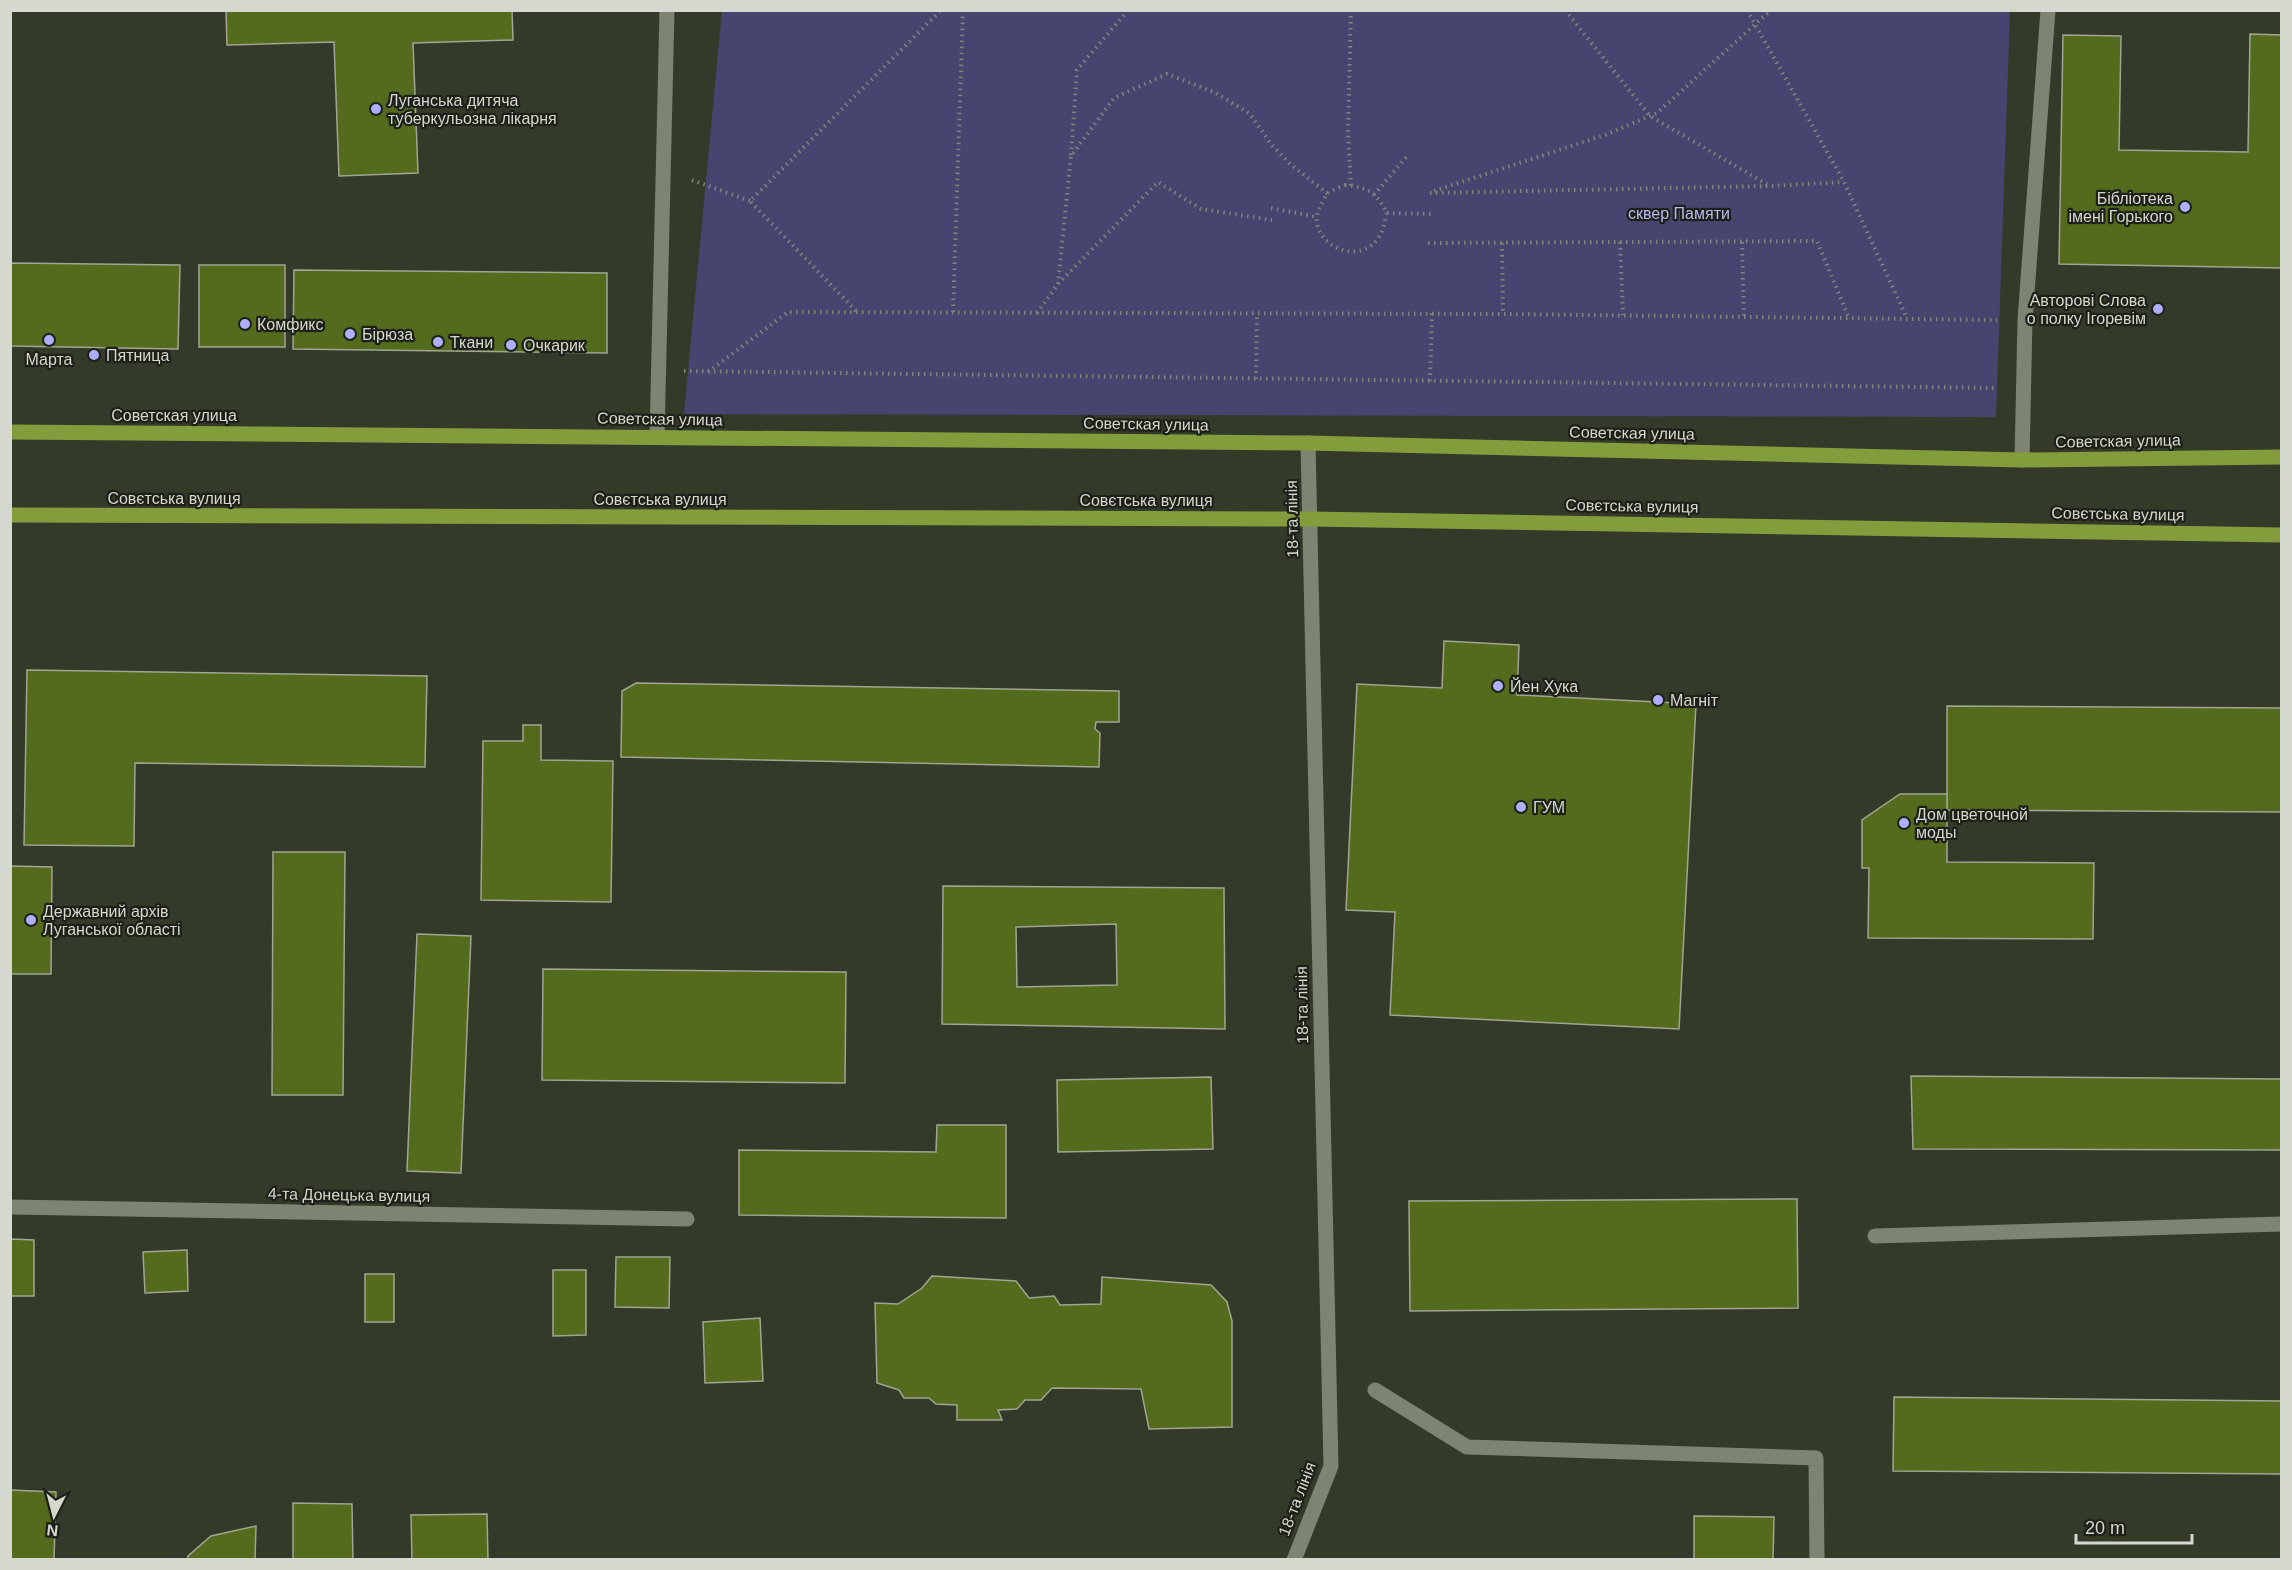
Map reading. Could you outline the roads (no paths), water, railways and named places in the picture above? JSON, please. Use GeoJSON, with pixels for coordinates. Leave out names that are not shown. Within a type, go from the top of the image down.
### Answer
{"type":"FeatureCollection","features":[{"type":"Feature","properties":{"kind":"main road","name":"Советская улица"},"geometry":{"type":"LineString","coordinates":[[10,432],[1308,443],[2022,460],[2282,456]]}},
{"type":"Feature","properties":{"kind":"main road","name":"Совєтська вулиця"},"geometry":{"type":"LineString","coordinates":[[10,515],[1310,519],[2282,535]]}},
{"type":"Feature","properties":{"kind":"street"},"geometry":{"type":"LineString","coordinates":[[657,437],[667,10]]}},
{"type":"Feature","properties":{"kind":"street"},"geometry":{"type":"LineString","coordinates":[[2022,460],[2025,320],[2048,10]]}},
{"type":"Feature","properties":{"kind":"street","name":"18-та лінія"},"geometry":{"type":"LineString","coordinates":[[1294,1560],[1331,1466],[1308,443]]}},
{"type":"Feature","properties":{"kind":"street","name":"4-та Донецька вулиця"},"geometry":{"type":"LineString","coordinates":[[10,1207],[687,1219]]}},
{"type":"Feature","properties":{"kind":"street"},"geometry":{"type":"LineString","coordinates":[[1875,1236],[2282,1224]]}},
{"type":"Feature","properties":{"kind":"street"},"geometry":{"type":"LineString","coordinates":[[1375,1390],[1467,1447],[1816,1458],[1817,1560]]}},
{"type":"Feature","properties":{"kind":"place","name":"Луганська дитяча туберкульозна лікарня"},"geometry":{"type":"Point","coordinates":[376,109]}},
{"type":"Feature","properties":{"kind":"place","name":"Бібліотека імені Горького"},"geometry":{"type":"Point","coordinates":[2185,207]}},
{"type":"Feature","properties":{"kind":"place","name":"Авторові Слова о полку Ігоревім"},"geometry":{"type":"Point","coordinates":[2158,309]}},
{"type":"Feature","properties":{"kind":"place","name":"Комфикс"},"geometry":{"type":"Point","coordinates":[245,324]}},
{"type":"Feature","properties":{"kind":"place","name":"Бірюза"},"geometry":{"type":"Point","coordinates":[350,334]}},
{"type":"Feature","properties":{"kind":"place","name":"Марта"},"geometry":{"type":"Point","coordinates":[49,340]}},
{"type":"Feature","properties":{"kind":"place","name":"Ткани"},"geometry":{"type":"Point","coordinates":[438,342]}},
{"type":"Feature","properties":{"kind":"place","name":"Очкарик"},"geometry":{"type":"Point","coordinates":[511,345]}},
{"type":"Feature","properties":{"kind":"place","name":"Пятница"},"geometry":{"type":"Point","coordinates":[94,355]}},
{"type":"Feature","properties":{"kind":"place","name":"Йен Хука"},"geometry":{"type":"Point","coordinates":[1498,686]}},
{"type":"Feature","properties":{"kind":"place","name":"Магніт"},"geometry":{"type":"Point","coordinates":[1658,700]}},
{"type":"Feature","properties":{"kind":"place","name":"ГУМ"},"geometry":{"type":"Point","coordinates":[1521,807]}},
{"type":"Feature","properties":{"kind":"place","name":"Дом цветочной моды"},"geometry":{"type":"Point","coordinates":[1904,823]}},
{"type":"Feature","properties":{"kind":"place","name":"Державний архів Луганської області"},"geometry":{"type":"Point","coordinates":[31,920]}},
{"type":"Feature","properties":{"kind":"park label","name":"сквер Памяти"},"geometry":{"type":"Point","coordinates":[1679,213]}}]}
